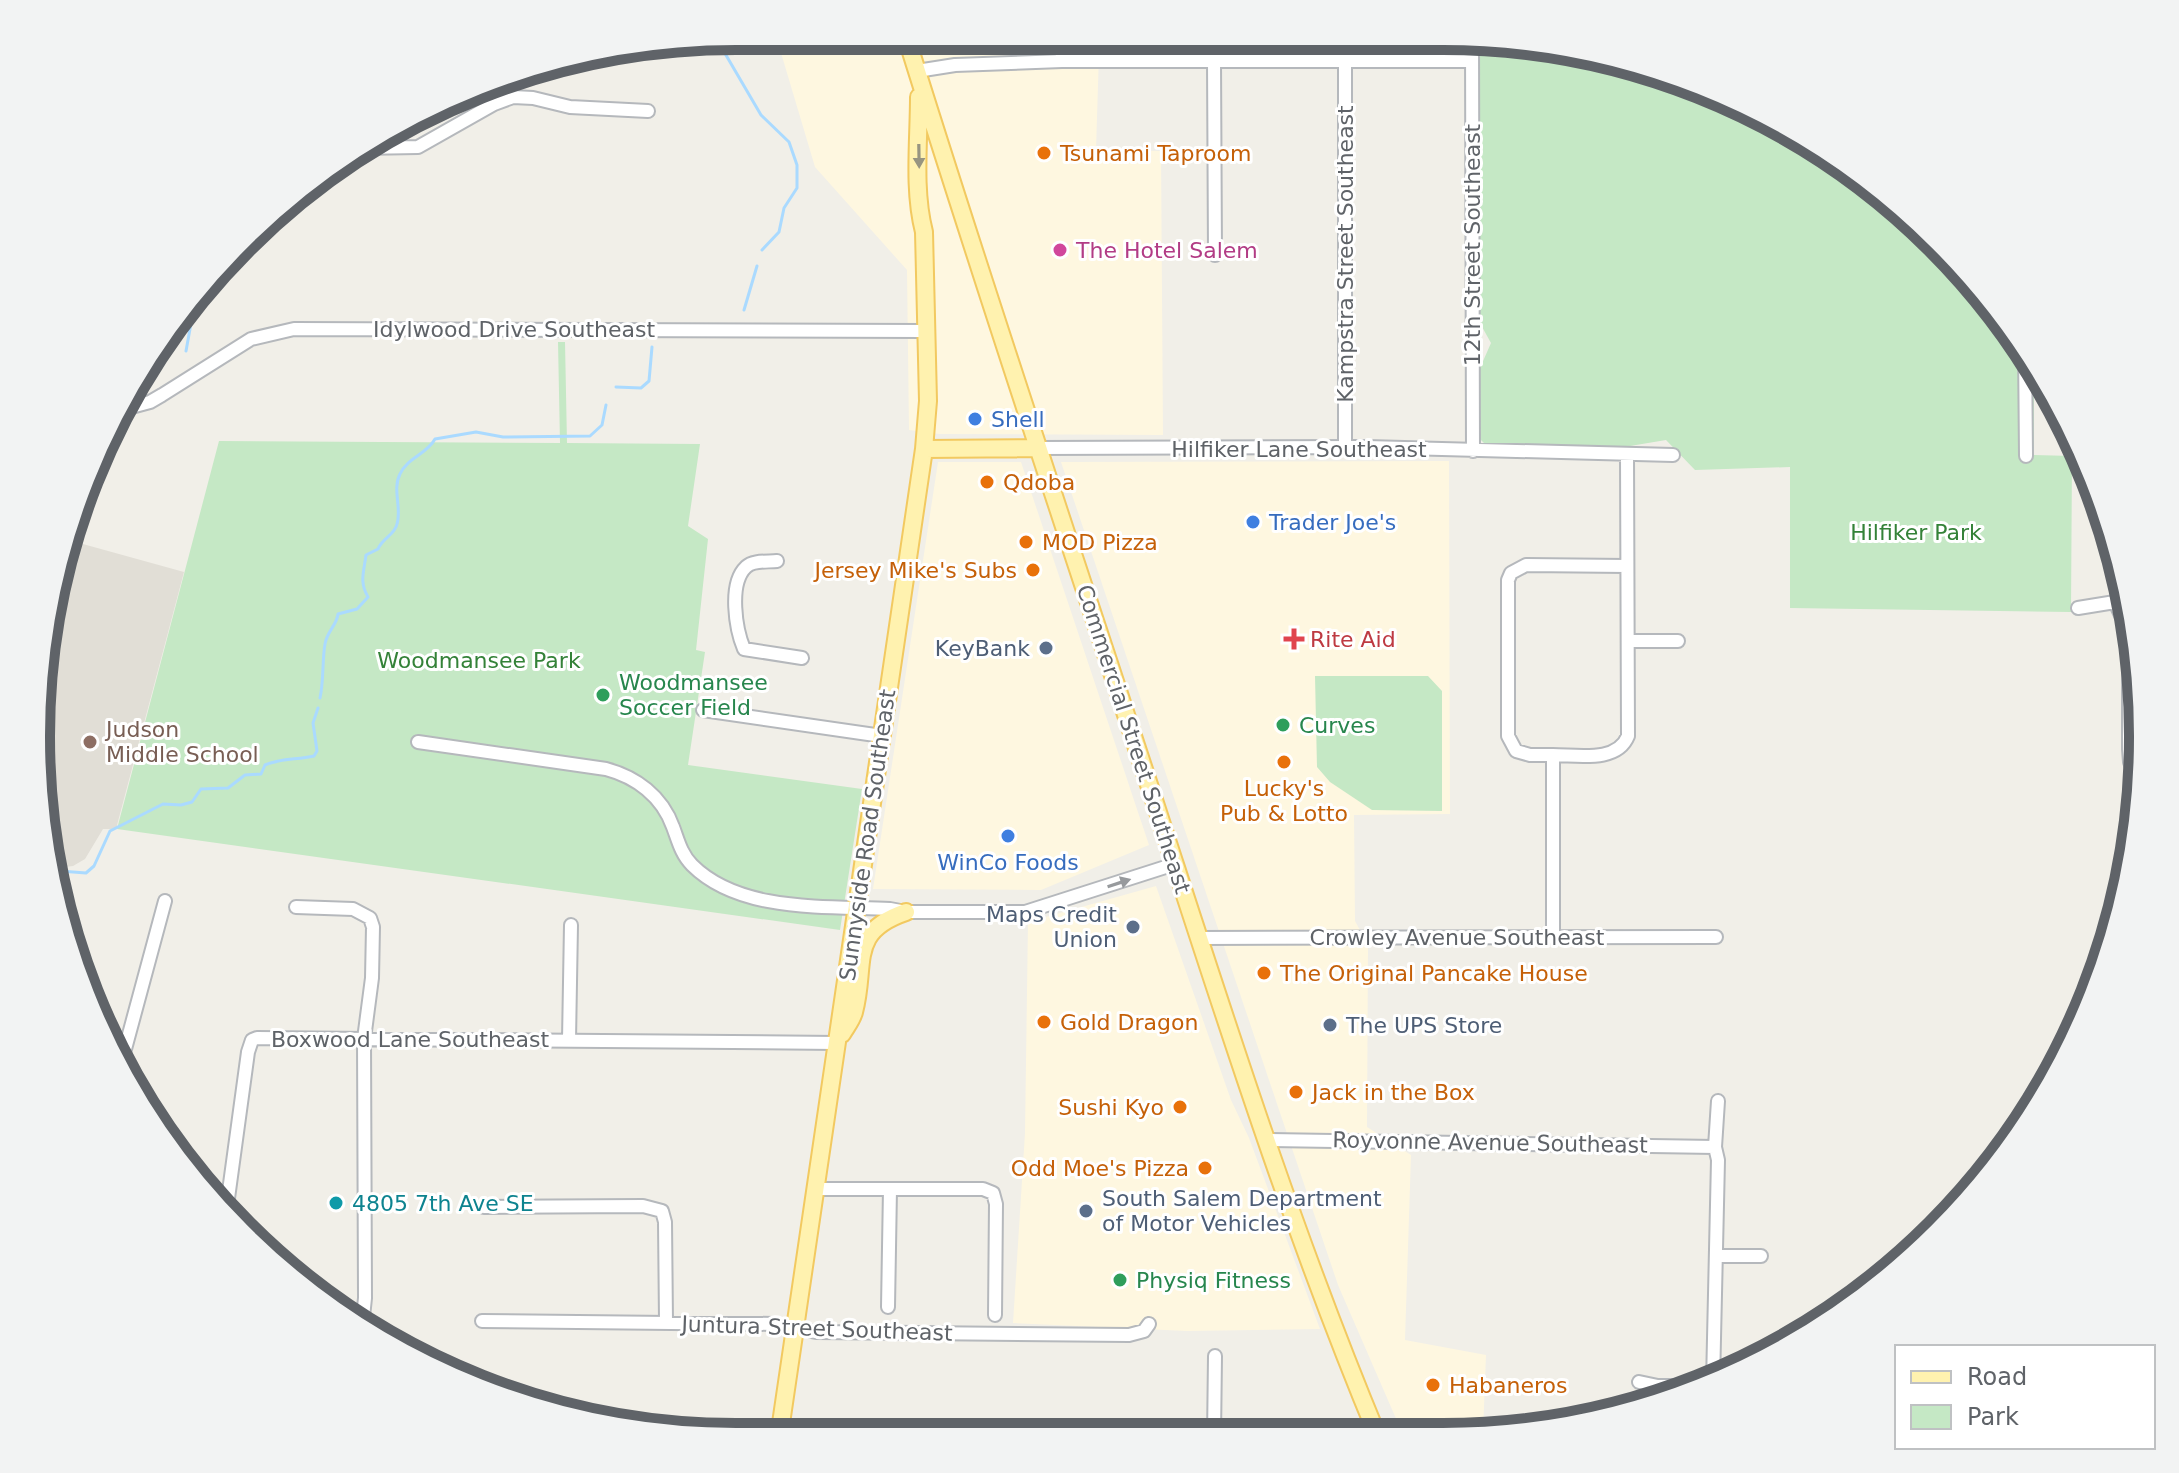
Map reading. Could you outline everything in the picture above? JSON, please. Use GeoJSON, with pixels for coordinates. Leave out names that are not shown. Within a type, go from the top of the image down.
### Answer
{"type":"FeatureCollection","features":[{"type":"Feature","properties":{"kind":"main road","name":"Commercial Street Southeast"},"geometry":{"type":"LineString","coordinates":[[910,50],[1265,1140],[1331,1321],[1372,1423]]}},
{"type":"Feature","properties":{"kind":"main road","name":"Sunnyside Road Southeast"},"geometry":{"type":"LineString","coordinates":[[781,1423],[924,449],[928,401],[918,75]]}},
{"type":"Feature","properties":{"kind":"main road","name":"Hilfiker Lane Southeast"},"geometry":{"type":"LineString","coordinates":[[924,449],[1038,448]]}},
{"type":"Feature","properties":{"kind":"main road"},"geometry":{"type":"LineString","coordinates":[[837,1043],[854,1014],[861,962],[869,935],[882,921],[906,912]]}},
{"type":"Feature","properties":{"kind":"street"},"geometry":{"type":"LineString","coordinates":[[1062,50],[1062,61]]}},
{"type":"Feature","properties":{"kind":"street","name":"12th Street Southeast"},"geometry":{"type":"LineString","coordinates":[[1471,51],[1473,451]]}},
{"type":"Feature","properties":{"kind":"street"},"geometry":{"type":"LineString","coordinates":[[918,75],[955,65],[1062,61],[1470,61]]}},
{"type":"Feature","properties":{"kind":"street"},"geometry":{"type":"LineString","coordinates":[[1214,61],[1215,255]]}},
{"type":"Feature","properties":{"kind":"street","name":"Kampstra Street Southeast"},"geometry":{"type":"LineString","coordinates":[[1345,61],[1345,447]]}},
{"type":"Feature","properties":{"kind":"street"},"geometry":{"type":"LineString","coordinates":[[384,148],[418,147],[494,104],[513,97],[533,98],[570,107],[648,111]]}},
{"type":"Feature","properties":{"kind":"street","name":"Idylwood Drive Southeast"},"geometry":{"type":"LineString","coordinates":[[135,406],[162,395],[251,339],[294,329],[925,331]]}},
{"type":"Feature","properties":{"kind":"street"},"geometry":{"type":"LineString","coordinates":[[2025,374],[2026,456]]}},
{"type":"Feature","properties":{"kind":"street","name":"Hilfiker Lane Southeast"},"geometry":{"type":"LineString","coordinates":[[1038,448],[1345,447],[1673,455]]}},
{"type":"Feature","properties":{"kind":"street"},"geometry":{"type":"LineString","coordinates":[[1627,454],[1628,736],[1625,745],[1610,754],[1530,755],[1516,751],[1508,736],[1508,580],[1511,573],[1526,565],[1627,566]]}},
{"type":"Feature","properties":{"kind":"street"},"geometry":{"type":"LineString","coordinates":[[777,561],[752,564],[743,569],[737,583],[735,606],[738,631],[744,649],[802,658]]}},
{"type":"Feature","properties":{"kind":"street"},"geometry":{"type":"LineString","coordinates":[[2078,608],[2115,602],[2116,605]]}},
{"type":"Feature","properties":{"kind":"street"},"geometry":{"type":"LineString","coordinates":[[1628,641],[1678,641]]}},
{"type":"Feature","properties":{"kind":"street"},"geometry":{"type":"LineString","coordinates":[[703,710],[882,736]]}},
{"type":"Feature","properties":{"kind":"street"},"geometry":{"type":"LineString","coordinates":[[418,742],[589,766],[624,775],[646,788],[663,808],[687,859],[704,875],[746,897],[773,903],[906,912],[1025,912],[1175,864]]}},
{"type":"Feature","properties":{"kind":"street"},"geometry":{"type":"LineString","coordinates":[[1553,755],[1553,937]]}},
{"type":"Feature","properties":{"kind":"street"},"geometry":{"type":"LineString","coordinates":[[125,1048],[165,901]]}},
{"type":"Feature","properties":{"kind":"street"},"geometry":{"type":"LineString","coordinates":[[296,907],[353,909],[370,918],[373,927],[372,978],[364,1039],[363,1312]]}},
{"type":"Feature","properties":{"kind":"street","name":"Boxwood Lane Southeast"},"geometry":{"type":"LineString","coordinates":[[569,1040],[571,925]]}},
{"type":"Feature","properties":{"kind":"street","name":"Crowley Avenue Southeast"},"geometry":{"type":"LineString","coordinates":[[1199,938],[1716,937]]}},
{"type":"Feature","properties":{"kind":"street"},"geometry":{"type":"LineString","coordinates":[[121,1040],[127,1040]]}},
{"type":"Feature","properties":{"kind":"street","name":"Boxwood Lane Southeast"},"geometry":{"type":"LineString","coordinates":[[228,1198],[252,1040],[837,1043]]}},
{"type":"Feature","properties":{"kind":"street"},"geometry":{"type":"LineString","coordinates":[[1713,1367],[1718,1101]]}},
{"type":"Feature","properties":{"kind":"street","name":"Royvonne Avenue Southeast"},"geometry":{"type":"LineString","coordinates":[[1265,1140],[1715,1147]]}},
{"type":"Feature","properties":{"kind":"street"},"geometry":{"type":"LineString","coordinates":[[816,1189],[983,1189],[993,1193],[996,1204],[995,1315]]}},
{"type":"Feature","properties":{"kind":"street"},"geometry":{"type":"LineString","coordinates":[[888,1307],[890,1189]]}},
{"type":"Feature","properties":{"kind":"street"},"geometry":{"type":"LineString","coordinates":[[484,1207],[643,1206],[662,1211],[665,1222],[666,1321]]}},
{"type":"Feature","properties":{"kind":"street"},"geometry":{"type":"LineString","coordinates":[[1716,1256],[1761,1256]]}},
{"type":"Feature","properties":{"kind":"street","name":"Juntura Street Southeast"},"geometry":{"type":"LineString","coordinates":[[482,1321],[666,1321],[775,1324],[816,1332],[1129,1335],[1144,1331],[1149,1324]]}},
{"type":"Feature","properties":{"kind":"street"},"geometry":{"type":"LineString","coordinates":[[1214,1423],[1215,1356]]}},
{"type":"Feature","properties":{"kind":"street"},"geometry":{"type":"LineString","coordinates":[[1639,1382],[1666,1386]]}},
{"type":"Feature","properties":{"kind":"shaded area"},"geometry":{"type":"Polygon","coordinates":[[[780,50],[1070,50],[1099,53],[1096,150],[1161,151],[1163,435],[939,434],[909,430],[907,270],[815,167],[780,50]]]}},
{"type":"Feature","properties":{"kind":"shaded area"},"geometry":{"type":"Polygon","coordinates":[[[1449,461],[1450,814],[1354,815],[1355,921],[1368,945],[1367,1127],[1411,1155],[1405,1340],[1486,1355],[1483,1422],[1398,1423],[1338,1285],[1061,462],[1449,461]]]}},
{"type":"Feature","properties":{"kind":"shaded area"},"geometry":{"type":"Polygon","coordinates":[[[938,462],[1021,462],[1149,845],[1041,890],[873,889],[938,462]]]}},
{"type":"Feature","properties":{"kind":"shaded area","name":"Judson Middle School"},"geometry":{"type":"Polygon","coordinates":[[[78,543],[184,572],[116,829],[103,829],[85,859],[63,867],[51,781],[50,736],[56,647],[78,543]]]}},
{"type":"Feature","properties":{"kind":"shaded area"},"geometry":{"type":"Polygon","coordinates":[[[1156,886],[1231,1100],[1249,1138],[1320,1329],[1187,1331],[1013,1323],[1025,1133],[1028,922],[1156,886]]]}},
{"type":"Feature","properties":{"kind":"green space","name":"Hilfiker Park"},"geometry":{"type":"Polygon","coordinates":[[[1465,51],[1532,56],[1620,73],[1705,102],[1746,121],[1824,166],[1895,220],[1959,284],[2013,355],[2034,388],[2034,455],[2069,456],[2072,463],[2071,612],[1790,608],[1790,467],[1695,470],[1666,440],[1618,448],[1487,446],[1480,439],[1480,368],[1491,343],[1466,298],[1465,51]]]}},
{"type":"Feature","properties":{"kind":"green space","name":"Woodmansee Park"},"geometry":{"type":"Polygon","coordinates":[[[558,342],[565,342],[567,443],[700,444],[688,526],[708,539],[696,650],[705,652],[688,765],[862,789],[840,930],[117,829],[219,441],[560,443],[558,342]]]}},
{"type":"Feature","properties":{"kind":"green space"},"geometry":{"type":"Polygon","coordinates":[[[1315,676],[1428,676],[1442,691],[1442,811],[1372,810],[1330,782],[1317,767],[1315,676]]]}},
{"type":"Feature","properties":{"kind":"waterway"},"geometry":{"type":"LineString","coordinates":[[723,50],[761,115],[789,142],[797,165],[797,188],[784,208],[779,232],[762,250]]}},
{"type":"Feature","properties":{"kind":"waterway"},"geometry":{"type":"LineString","coordinates":[[744,310],[757,266]]}},
{"type":"Feature","properties":{"kind":"waterway"},"geometry":{"type":"LineString","coordinates":[[186,351],[192,319]]}},
{"type":"Feature","properties":{"kind":"waterway"},"geometry":{"type":"LineString","coordinates":[[616,387],[641,388],[649,381],[652,347]]}},
{"type":"Feature","properties":{"kind":"waterway"},"geometry":{"type":"LineString","coordinates":[[320,698],[326,639],[338,614],[357,609],[368,597],[363,581],[366,555],[378,549],[396,528],[398,480],[407,464],[435,439],[476,432],[503,437],[590,436],[602,425],[606,405]]}},
{"type":"Feature","properties":{"kind":"waterway"},"geometry":{"type":"LineString","coordinates":[[63,871],[86,873],[94,866],[110,831],[163,804],[192,802],[201,789],[228,788],[245,775],[261,774],[265,765],[314,756],[317,751],[313,723],[318,708]]}},
{"type":"Feature","properties":{"kind":"place","name":"Tsunami Taproom"},"geometry":{"type":"Point","coordinates":[1044,153]}},
{"type":"Feature","properties":{"kind":"place","name":"The Hotel Salem"},"geometry":{"type":"Point","coordinates":[1060,250]}},
{"type":"Feature","properties":{"kind":"place","name":"Shell"},"geometry":{"type":"Point","coordinates":[975,419]}},
{"type":"Feature","properties":{"kind":"place","name":"Qdoba"},"geometry":{"type":"Point","coordinates":[987,482]}},
{"type":"Feature","properties":{"kind":"place","name":"Trader Joe's"},"geometry":{"type":"Point","coordinates":[1253,522]}},
{"type":"Feature","properties":{"kind":"place","name":"MOD Pizza"},"geometry":{"type":"Point","coordinates":[1026,542]}},
{"type":"Feature","properties":{"kind":"place","name":"Jersey Mike's Subs"},"geometry":{"type":"Point","coordinates":[1033,570]}},
{"type":"Feature","properties":{"kind":"place","name":"Rite Aid"},"geometry":{"type":"Point","coordinates":[1294,639]}},
{"type":"Feature","properties":{"kind":"place","name":"KeyBank"},"geometry":{"type":"Point","coordinates":[1046,648]}},
{"type":"Feature","properties":{"kind":"place","name":"Woodmansee Soccer Field"},"geometry":{"type":"Point","coordinates":[603,695]}},
{"type":"Feature","properties":{"kind":"place","name":"Curves"},"geometry":{"type":"Point","coordinates":[1283,725]}},
{"type":"Feature","properties":{"kind":"place","name":"Judson Middle School"},"geometry":{"type":"Point","coordinates":[90,742]}},
{"type":"Feature","properties":{"kind":"place","name":"Lucky's Pub & Lotto"},"geometry":{"type":"Point","coordinates":[1284,762]}},
{"type":"Feature","properties":{"kind":"place","name":"WinCo Foods"},"geometry":{"type":"Point","coordinates":[1008,836]}},
{"type":"Feature","properties":{"kind":"place","name":"Maps Credit Union"},"geometry":{"type":"Point","coordinates":[1133,927]}},
{"type":"Feature","properties":{"kind":"place","name":"The Original Pancake House"},"geometry":{"type":"Point","coordinates":[1264,973]}},
{"type":"Feature","properties":{"kind":"place","name":"Gold Dragon"},"geometry":{"type":"Point","coordinates":[1044,1022]}},
{"type":"Feature","properties":{"kind":"place","name":"The UPS Store"},"geometry":{"type":"Point","coordinates":[1330,1025]}},
{"type":"Feature","properties":{"kind":"place","name":"Jack in the Box"},"geometry":{"type":"Point","coordinates":[1296,1092]}},
{"type":"Feature","properties":{"kind":"place","name":"Sushi Kyo"},"geometry":{"type":"Point","coordinates":[1180,1107]}},
{"type":"Feature","properties":{"kind":"place","name":"Odd Moe's Pizza"},"geometry":{"type":"Point","coordinates":[1205,1168]}},
{"type":"Feature","properties":{"kind":"place","name":"4805 7th Ave SE"},"geometry":{"type":"Point","coordinates":[336,1203]}},
{"type":"Feature","properties":{"kind":"place","name":"South Salem Department of Motor Vehicles"},"geometry":{"type":"Point","coordinates":[1086,1211]}},
{"type":"Feature","properties":{"kind":"place","name":"Physiq Fitness"},"geometry":{"type":"Point","coordinates":[1120,1280]}},
{"type":"Feature","properties":{"kind":"place","name":"Habaneros"},"geometry":{"type":"Point","coordinates":[1433,1385]}}]}
